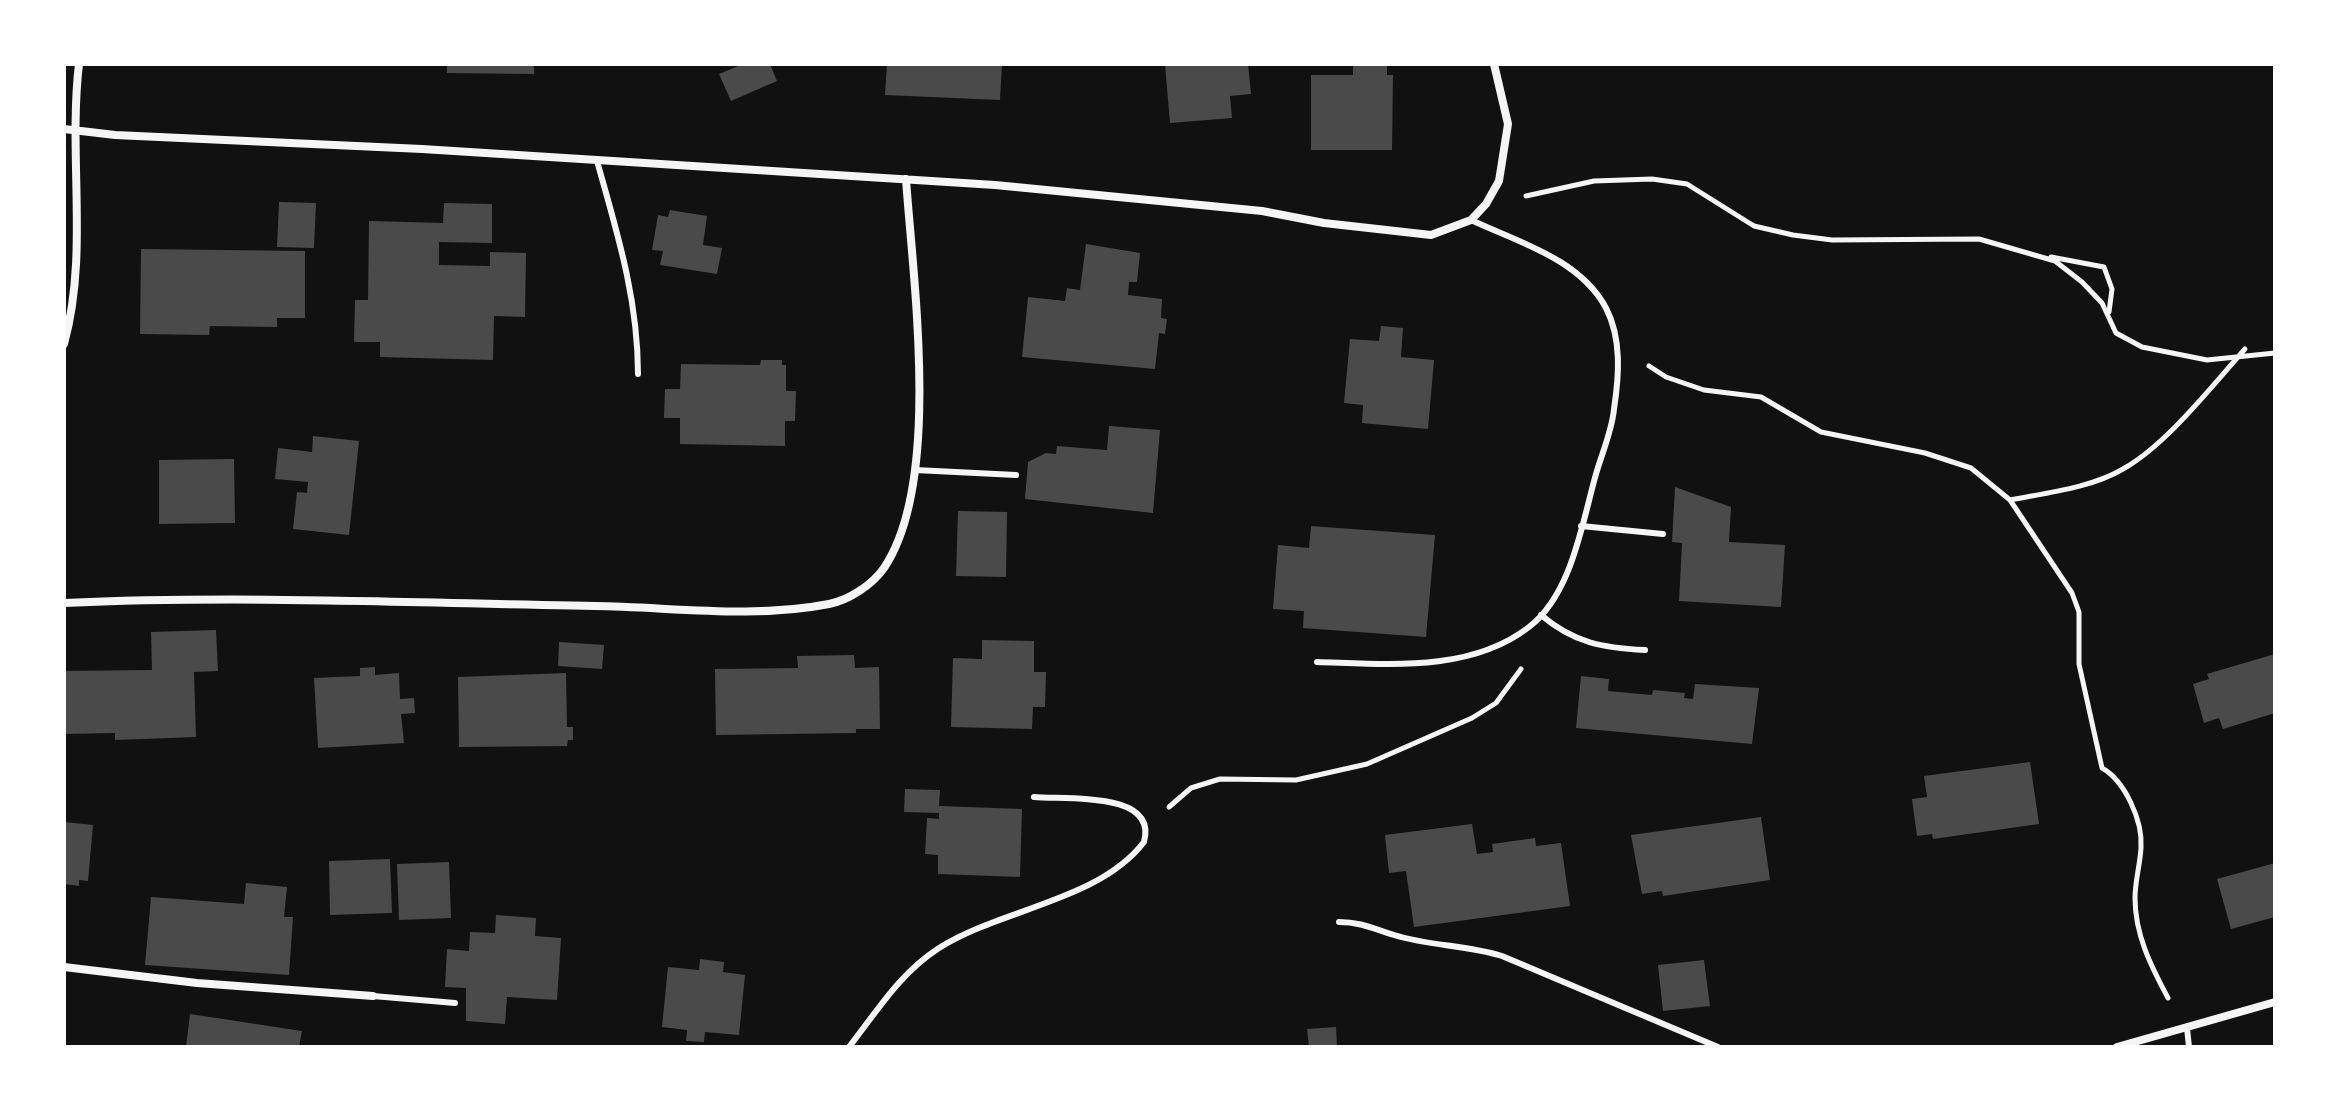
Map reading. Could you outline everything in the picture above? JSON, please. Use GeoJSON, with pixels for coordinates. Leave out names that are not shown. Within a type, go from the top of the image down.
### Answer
{"type":"FeatureCollection","features":[{"type":"Feature","properties":{"kind":"street"},"geometry":{"type":"LineString","coordinates":[[64,344],[72,312],[75,265],[74,130],[79,64]]}},
{"type":"Feature","properties":{"kind":"street"},"geometry":{"type":"LineString","coordinates":[[64,129],[115,135],[422,149],[906,179],[1231,208],[1417,234],[1442,232],[1471,220],[1486,204],[1499,181],[1508,124],[1494,64]]}},
{"type":"Feature","properties":{"kind":"street"},"geometry":{"type":"LineString","coordinates":[[64,603],[366,599],[682,610],[800,609],[834,603],[862,589],[877,577],[902,536],[915,470],[917,311],[906,179]]}},
{"type":"Feature","properties":{"kind":"street"},"geometry":{"type":"LineString","coordinates":[[64,967],[197,983],[373,996]]}},
{"type":"Feature","properties":{"kind":"street"},"geometry":{"type":"LineString","coordinates":[[2117,1047],[2275,1002]]}},
{"type":"Feature","properties":{"kind":"lane"},"geometry":{"type":"LineString","coordinates":[[597,161],[629,274],[638,335],[638,374]]}},
{"type":"Feature","properties":{"kind":"lane"},"geometry":{"type":"LineString","coordinates":[[1317,662],[1433,661],[1475,653],[1505,642],[1530,627],[1541,615],[1568,568],[1614,413],[1618,343],[1607,310],[1585,281],[1543,252],[1471,220]]}},
{"type":"Feature","properties":{"kind":"lane"},"geometry":{"type":"LineString","coordinates":[[915,470],[1016,475]]}},
{"type":"Feature","properties":{"kind":"lane"},"geometry":{"type":"LineString","coordinates":[[1581,526],[1663,534]]}},
{"type":"Feature","properties":{"kind":"lane"},"geometry":{"type":"LineString","coordinates":[[1541,615],[1563,634],[1585,644],[1645,650]]}},
{"type":"Feature","properties":{"kind":"lane"},"geometry":{"type":"LineString","coordinates":[[849,1047],[905,973],[941,947],[1114,869],[1144,842],[1147,825],[1138,811],[1128,805],[1034,797]]}},
{"type":"Feature","properties":{"kind":"lane"},"geometry":{"type":"LineString","coordinates":[[1339,922],[1373,925],[1393,935],[1467,946],[1502,956],[1718,1047]]}},
{"type":"Feature","properties":{"kind":"lane"},"geometry":{"type":"LineString","coordinates":[[373,996],[455,1003]]}},
{"type":"Feature","properties":{"kind":"lane"},"geometry":{"type":"LineString","coordinates":[[2187,1028],[2189,1047]]}},
{"type":"Feature","properties":{"kind":"path"},"geometry":{"type":"LineString","coordinates":[[1486,204],[1578,183],[1652,179],[1687,184],[1754,226],[1793,235],[1832,240],[1979,239],[2104,267],[2112,289],[2109,313]]}},
{"type":"Feature","properties":{"kind":"path"},"geometry":{"type":"LineString","coordinates":[[2046,256],[2082,282],[2109,313],[2116,333],[2142,347],[2207,360],[2275,353]]}},
{"type":"Feature","properties":{"kind":"path"},"geometry":{"type":"LineString","coordinates":[[1618,343],[1655,371],[1683,384],[1761,397],[1821,432],[1925,453],[1971,468],[2010,500],[2072,593],[2079,612],[2079,664],[2084,694],[2102,768],[2116,776],[2127,791],[2142,844],[2135,897],[2139,926],[2146,957],[2168,998]]}},
{"type":"Feature","properties":{"kind":"path"},"geometry":{"type":"LineString","coordinates":[[2010,500],[2066,489],[2122,470],[2179,422],[2245,349]]}},
{"type":"Feature","properties":{"kind":"path"},"geometry":{"type":"LineString","coordinates":[[1147,825],[1200,783],[1220,779],[1282,781],[1324,775],[1367,764],[1472,718],[1496,703],[1518,674],[1527,655],[1530,627]]}},
{"type":"Feature","properties":{"kind":"building"},"geometry":{"type":"Polygon","coordinates":[[[447,64],[534,64],[534,74],[447,73],[447,64]]]}},
{"type":"Feature","properties":{"kind":"building"},"geometry":{"type":"Polygon","coordinates":[[[743,64],[770,64],[777,81],[731,101],[719,74],[743,64]]]}},
{"type":"Feature","properties":{"kind":"building"},"geometry":{"type":"Polygon","coordinates":[[[887,64],[1002,64],[1000,100],[885,95],[887,64]]]}},
{"type":"Feature","properties":{"kind":"building"},"geometry":{"type":"Polygon","coordinates":[[[1165,64],[1248,64],[1251,94],[1230,96],[1232,118],[1170,123],[1165,64]]]}},
{"type":"Feature","properties":{"kind":"building"},"geometry":{"type":"Polygon","coordinates":[[[1353,64],[1387,64],[1387,75],[1393,75],[1392,150],[1311,150],[1311,75],[1353,75],[1353,64]]]}},
{"type":"Feature","properties":{"kind":"building"},"geometry":{"type":"Polygon","coordinates":[[[279,202],[316,203],[314,248],[277,247],[279,202]]]}},
{"type":"Feature","properties":{"kind":"building"},"geometry":{"type":"Polygon","coordinates":[[[444,203],[492,204],[492,243],[439,242],[439,265],[490,266],[490,252],[526,253],[525,317],[494,316],[493,360],[380,357],[380,342],[354,342],[355,300],[368,300],[369,221],[443,223],[444,203]]]}},
{"type":"Feature","properties":{"kind":"building"},"geometry":{"type":"Polygon","coordinates":[[[670,210],[707,216],[703,245],[722,248],[717,274],[660,265],[663,251],[652,250],[658,215],[668,217],[670,210]]]}},
{"type":"Feature","properties":{"kind":"building"},"geometry":{"type":"Polygon","coordinates":[[[1086,244],[1140,253],[1137,282],[1129,282],[1128,295],[1162,299],[1161,318],[1167,319],[1165,334],[1159,333],[1155,369],[1022,357],[1028,297],[1065,301],[1067,288],[1080,290],[1086,244]]]}},
{"type":"Feature","properties":{"kind":"building"},"geometry":{"type":"Polygon","coordinates":[[[141,249],[305,251],[305,318],[277,318],[277,327],[210,326],[209,335],[140,334],[141,249]]]}},
{"type":"Feature","properties":{"kind":"building"},"geometry":{"type":"Polygon","coordinates":[[[1381,326],[1403,328],[1401,357],[1434,360],[1428,429],[1362,423],[1363,405],[1344,403],[1350,339],[1379,341],[1381,326]]]}},
{"type":"Feature","properties":{"kind":"building"},"geometry":{"type":"Polygon","coordinates":[[[761,360],[782,360],[782,365],[786,365],[786,391],[796,391],[795,421],[785,421],[785,446],[680,444],[680,418],[664,418],[665,389],[680,389],[681,364],[760,365],[761,360]]]}},
{"type":"Feature","properties":{"kind":"building"},"geometry":{"type":"Polygon","coordinates":[[[1109,426],[1160,430],[1153,513],[1025,499],[1028,462],[1046,453],[1056,454],[1057,446],[1107,450],[1109,426]]]}},
{"type":"Feature","properties":{"kind":"building"},"geometry":{"type":"Polygon","coordinates":[[[313,436],[359,441],[349,535],[293,529],[297,492],[307,493],[308,482],[275,479],[278,448],[312,452],[313,436]]]}},
{"type":"Feature","properties":{"kind":"building"},"geometry":{"type":"Polygon","coordinates":[[[234,459],[235,523],[159,524],[159,460],[234,459]]]}},
{"type":"Feature","properties":{"kind":"building"},"geometry":{"type":"Polygon","coordinates":[[[1675,487],[1731,507],[1729,542],[1785,545],[1781,607],[1679,601],[1682,543],[1672,542],[1675,487]]]}},
{"type":"Feature","properties":{"kind":"building"},"geometry":{"type":"Polygon","coordinates":[[[958,511],[1007,512],[1006,577],[956,576],[958,511]]]}},
{"type":"Feature","properties":{"kind":"building"},"geometry":{"type":"Polygon","coordinates":[[[1311,526],[1435,535],[1426,637],[1303,628],[1304,611],[1273,609],[1278,545],[1309,548],[1311,526]]]}},
{"type":"Feature","properties":{"kind":"building"},"geometry":{"type":"Polygon","coordinates":[[[216,630],[218,671],[194,672],[196,737],[115,740],[115,733],[64,734],[64,671],[152,670],[151,632],[216,630]]]}},
{"type":"Feature","properties":{"kind":"building"},"geometry":{"type":"Polygon","coordinates":[[[982,640],[1034,641],[1034,672],[1046,672],[1045,707],[1033,707],[1032,729],[951,727],[953,658],[982,659],[982,640]]]}},
{"type":"Feature","properties":{"kind":"building"},"geometry":{"type":"Polygon","coordinates":[[[559,642],[604,645],[602,669],[558,666],[559,642]]]}},
{"type":"Feature","properties":{"kind":"building"},"geometry":{"type":"Polygon","coordinates":[[[2275,654],[2275,713],[2223,729],[2219,718],[2204,723],[2193,684],[2209,679],[2207,674],[2275,654]]]}},
{"type":"Feature","properties":{"kind":"building"},"geometry":{"type":"Polygon","coordinates":[[[854,655],[855,668],[879,667],[880,729],[856,729],[856,733],[716,735],[715,669],[798,668],[797,656],[854,655]]]}},
{"type":"Feature","properties":{"kind":"building"},"geometry":{"type":"Polygon","coordinates":[[[375,667],[375,675],[399,673],[400,699],[414,698],[415,713],[401,714],[404,743],[318,748],[314,678],[360,676],[360,668],[375,667]]]}},
{"type":"Feature","properties":{"kind":"building"},"geometry":{"type":"Polygon","coordinates":[[[566,673],[567,727],[573,727],[573,740],[568,740],[567,746],[459,747],[458,677],[566,673]]]}},
{"type":"Feature","properties":{"kind":"building"},"geometry":{"type":"Polygon","coordinates":[[[1581,676],[1609,679],[1608,691],[1652,695],[1653,690],[1685,693],[1684,698],[1693,699],[1695,684],[1759,688],[1752,744],[1576,728],[1581,676]]]}},
{"type":"Feature","properties":{"kind":"building"},"geometry":{"type":"Polygon","coordinates":[[[2030,762],[2039,824],[1933,839],[1932,834],[1917,836],[1912,799],[1927,797],[1924,776],[2030,762]]]}},
{"type":"Feature","properties":{"kind":"building"},"geometry":{"type":"Polygon","coordinates":[[[905,789],[940,790],[939,806],[1022,809],[1020,877],[938,874],[938,855],[925,854],[927,818],[939,819],[939,813],[904,812],[905,789]]]}},
{"type":"Feature","properties":{"kind":"building"},"geometry":{"type":"Polygon","coordinates":[[[1761,817],[1770,880],[1663,896],[1662,891],[1642,894],[1631,835],[1761,817]]]}},
{"type":"Feature","properties":{"kind":"building"},"geometry":{"type":"Polygon","coordinates":[[[64,822],[93,825],[88,881],[79,880],[79,886],[64,884],[64,822]]]}},
{"type":"Feature","properties":{"kind":"building"},"geometry":{"type":"Polygon","coordinates":[[[1472,824],[1477,854],[1493,852],[1492,844],[1535,838],[1536,846],[1561,843],[1570,906],[1414,927],[1406,871],[1389,873],[1385,835],[1472,824]]]}},
{"type":"Feature","properties":{"kind":"building"},"geometry":{"type":"Polygon","coordinates":[[[390,859],[392,913],[330,915],[329,861],[390,859]]]}},
{"type":"Feature","properties":{"kind":"building"},"geometry":{"type":"Polygon","coordinates":[[[449,862],[451,918],[399,920],[397,864],[449,862]]]}},
{"type":"Feature","properties":{"kind":"building"},"geometry":{"type":"Polygon","coordinates":[[[2275,863],[2275,917],[2231,929],[2217,879],[2275,863]]]}},
{"type":"Feature","properties":{"kind":"building"},"geometry":{"type":"Polygon","coordinates":[[[246,883],[287,887],[284,917],[293,917],[289,975],[145,965],[151,897],[244,904],[246,883]]]}},
{"type":"Feature","properties":{"kind":"building"},"geometry":{"type":"Polygon","coordinates":[[[496,915],[536,918],[535,936],[561,938],[557,1000],[507,997],[505,1024],[466,1021],[466,988],[445,987],[447,949],[469,951],[470,932],[495,933],[496,915]]]}},
{"type":"Feature","properties":{"kind":"building"},"geometry":{"type":"Polygon","coordinates":[[[700,959],[724,962],[723,972],[745,975],[739,1035],[705,1032],[704,1042],[686,1041],[687,1030],[662,1027],[668,967],[699,970],[700,959]]]}},
{"type":"Feature","properties":{"kind":"building"},"geometry":{"type":"Polygon","coordinates":[[[1704,960],[1710,1006],[1663,1011],[1658,965],[1704,960]]]}},
{"type":"Feature","properties":{"kind":"building"},"geometry":{"type":"Polygon","coordinates":[[[190,1014],[302,1031],[299,1047],[186,1047],[190,1014]]]}},
{"type":"Feature","properties":{"kind":"building"},"geometry":{"type":"Polygon","coordinates":[[[1336,1027],[1337,1047],[1309,1047],[1307,1029],[1336,1027]]]}}]}
